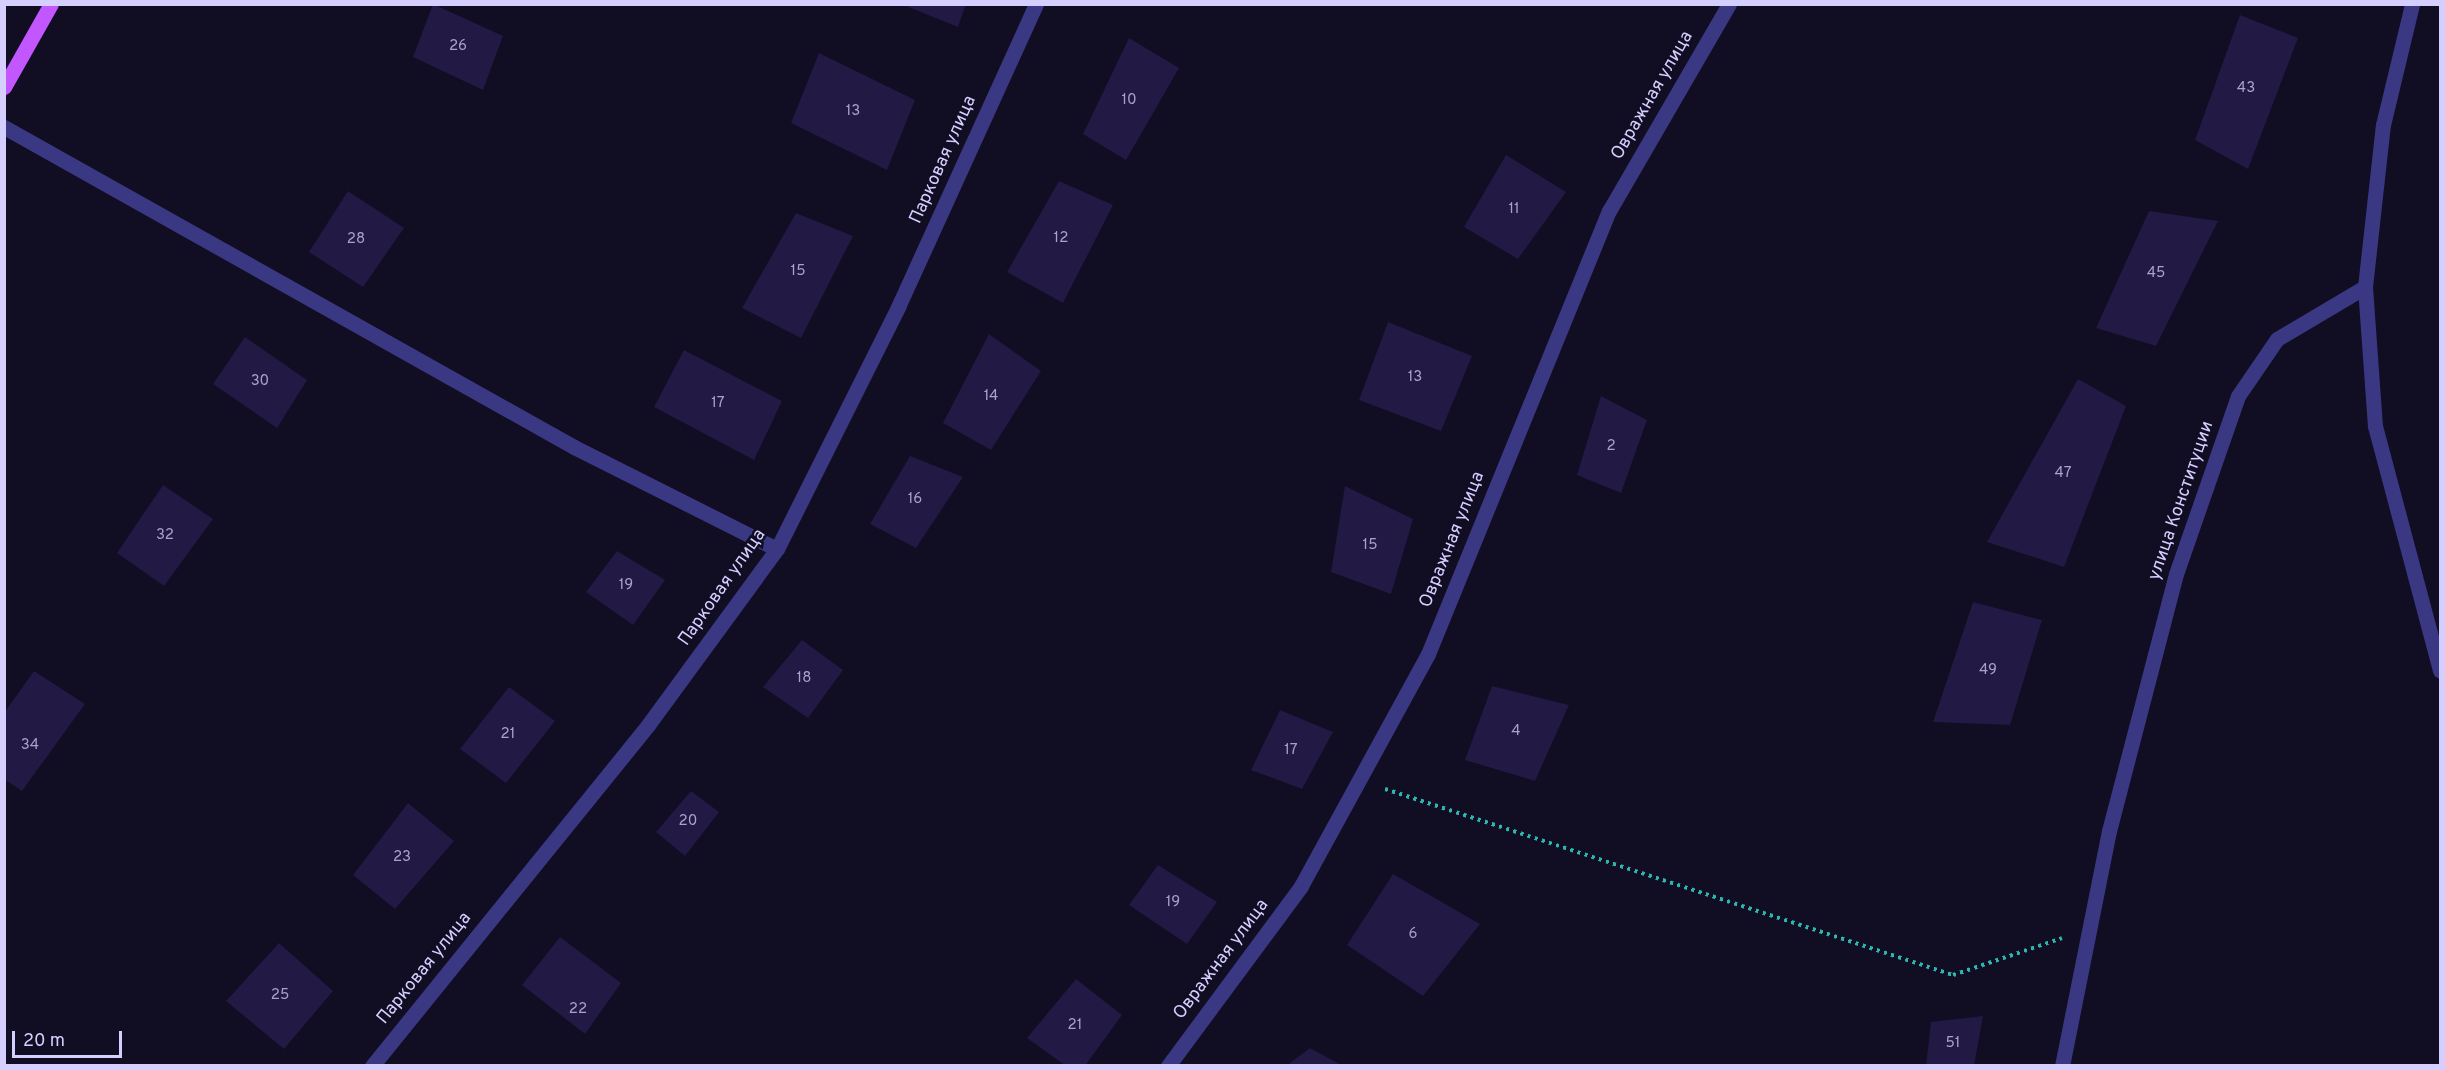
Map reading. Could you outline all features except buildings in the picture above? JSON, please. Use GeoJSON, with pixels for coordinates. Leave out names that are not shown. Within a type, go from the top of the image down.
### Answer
{"type":"FeatureCollection","features":[{"type":"Feature","properties":{"kind":"main road"},"geometry":{"type":"LineString","coordinates":[[4,87],[51,4]]}},
{"type":"Feature","properties":{"kind":"street","name":"Парковая улица"},"geometry":{"type":"LineString","coordinates":[[372,1065],[648,725],[777,549],[898,307],[1036,4]]}},
{"type":"Feature","properties":{"kind":"street","name":"Овражная улица"},"geometry":{"type":"LineString","coordinates":[[1168,1065],[1301,886],[1428,654],[1609,211],[1729,4]]}},
{"type":"Feature","properties":{"kind":"street"},"geometry":{"type":"LineString","coordinates":[[2412,4],[2383,125],[2365,287],[2374,426],[2440,670]]}},
{"type":"Feature","properties":{"kind":"street"},"geometry":{"type":"LineString","coordinates":[[4,127],[574,447],[777,549]]}},
{"type":"Feature","properties":{"kind":"street","name":"улица Конституции"},"geometry":{"type":"LineString","coordinates":[[2062,1065],[2109,831],[2176,574],[2238,396],[2277,339],[2365,287]]}},
{"type":"Feature","properties":{"kind":"path"},"geometry":{"type":"LineString","coordinates":[[1358,780],[1953,975],[2089,929]]}}]}
